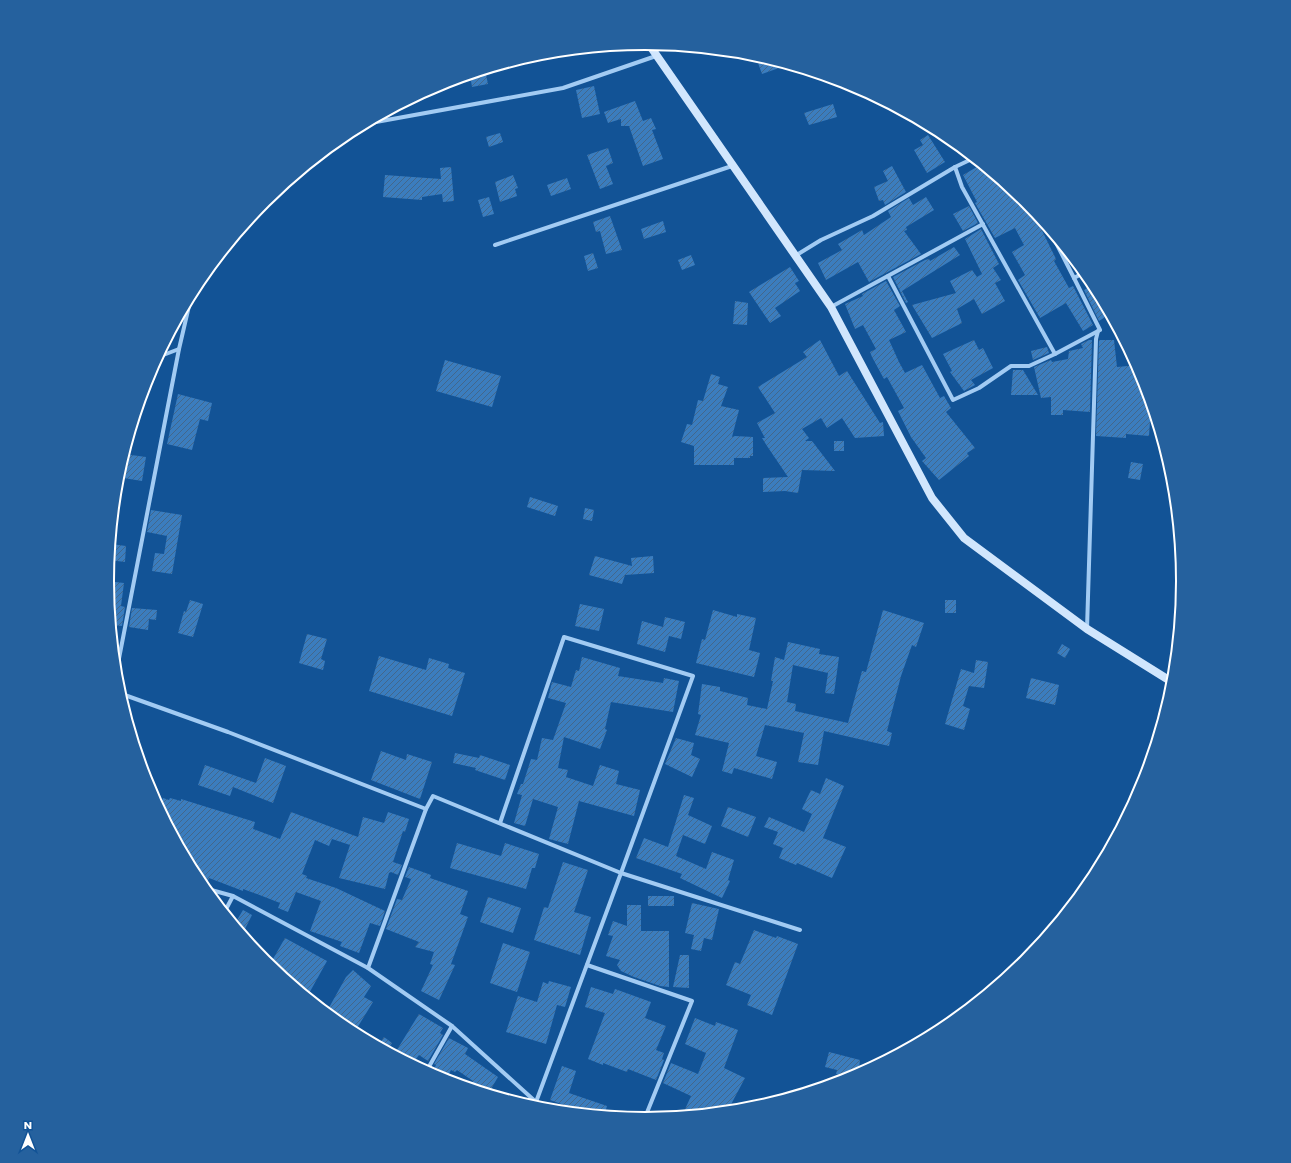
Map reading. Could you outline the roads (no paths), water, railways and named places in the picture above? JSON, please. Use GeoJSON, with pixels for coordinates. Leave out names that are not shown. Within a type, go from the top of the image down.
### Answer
{"type":"FeatureCollection","features":[{"type":"Feature","properties":{"kind":"main road"},"geometry":{"type":"LineString","coordinates":[[652,50],[830,307],[932,498],[964,538],[1087,629],[1168,679]]}},
{"type":"Feature","properties":{"kind":"street"},"geometry":{"type":"LineString","coordinates":[[379,121],[563,88],[656,56]]}},
{"type":"Feature","properties":{"kind":"street"},"geometry":{"type":"LineString","coordinates":[[795,256],[821,240],[873,216],[954,167],[969,160]]}},
{"type":"Feature","properties":{"kind":"street"},"geometry":{"type":"LineString","coordinates":[[495,245],[732,166]]}},
{"type":"Feature","properties":{"kind":"street"},"geometry":{"type":"LineString","coordinates":[[954,167],[962,187],[1034,319],[1055,354]]}},
{"type":"Feature","properties":{"kind":"street"},"geometry":{"type":"LineString","coordinates":[[830,307],[983,224]]}},
{"type":"Feature","properties":{"kind":"street"},"geometry":{"type":"LineString","coordinates":[[1058,247],[1100,330],[1098,331],[1096,339],[1087,629]]}},
{"type":"Feature","properties":{"kind":"street"},"geometry":{"type":"LineString","coordinates":[[1074,278],[1079,275]]}},
{"type":"Feature","properties":{"kind":"street"},"geometry":{"type":"LineString","coordinates":[[888,276],[953,400],[979,388],[1011,366],[1029,366],[1098,331]]}},
{"type":"Feature","properties":{"kind":"street"},"geometry":{"type":"LineString","coordinates":[[120,655],[179,349],[188,312]]}},
{"type":"Feature","properties":{"kind":"street"},"geometry":{"type":"LineString","coordinates":[[165,354],[179,349]]}},
{"type":"Feature","properties":{"kind":"street"},"geometry":{"type":"LineString","coordinates":[[500,824],[564,637],[692,676],[536,1102]]}},
{"type":"Feature","properties":{"kind":"street"},"geometry":{"type":"LineString","coordinates":[[127,696],[228,732],[426,809]]}},
{"type":"Feature","properties":{"kind":"street"},"geometry":{"type":"LineString","coordinates":[[368,968],[426,809],[433,796],[621,873],[800,930]]}},
{"type":"Feature","properties":{"kind":"street"},"geometry":{"type":"LineString","coordinates":[[214,891],[233,896],[368,968],[452,1026],[535,1101]]}},
{"type":"Feature","properties":{"kind":"street"},"geometry":{"type":"LineString","coordinates":[[227,908],[233,896]]}},
{"type":"Feature","properties":{"kind":"street"},"geometry":{"type":"LineString","coordinates":[[587,965],[692,1001],[647,1113]]}},
{"type":"Feature","properties":{"kind":"street"},"geometry":{"type":"LineString","coordinates":[[429,1067],[452,1026]]}}]}
